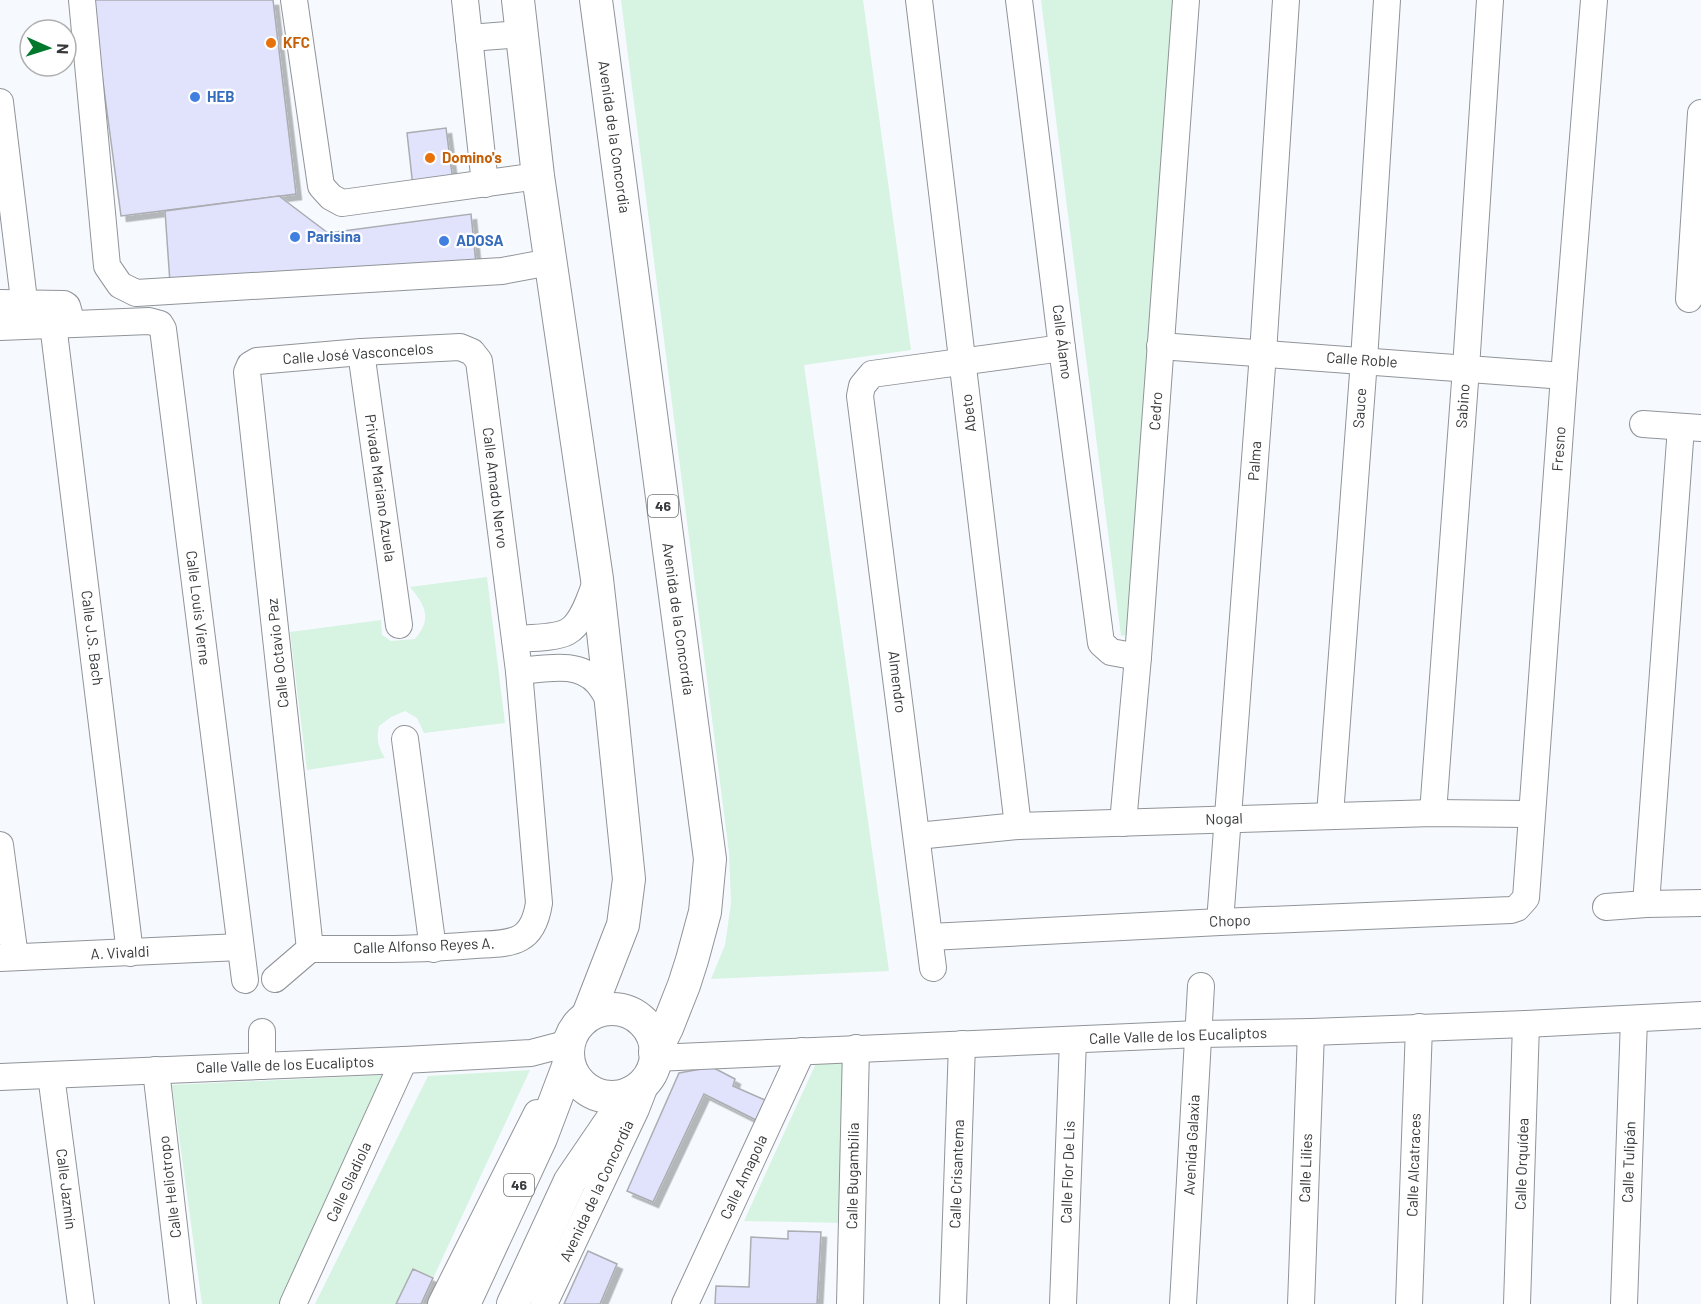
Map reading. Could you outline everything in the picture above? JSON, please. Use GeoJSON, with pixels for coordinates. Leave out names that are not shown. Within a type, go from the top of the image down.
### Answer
{"type":"FeatureCollection","features":[{"type":"Feature","properties":{"kind":"main road","name":"46"},"geometry":{"type":"LineString","coordinates":[[464,1304],[541,1138],[573,1032],[588,1016],[623,925],[629,879],[597,579],[538,176],[518,0]]}},
{"type":"Feature","properties":{"kind":"main road","name":"Avenida de la Concordia"},"geometry":{"type":"LineString","coordinates":[[513,1304],[570,1181],[647,1070],[667,1028],[684,985],[705,912],[710,859],[596,0]]}},
{"type":"Feature","properties":{"kind":"main road"},"geometry":{"type":"LineString","coordinates":[[568,1053],[575,1078],[586,1089],[600,1095],[615,1097],[647,1070],[655,1043],[649,1030],[640,1019],[628,1012],[615,1009],[601,1010],[588,1016]]}},
{"type":"Feature","properties":{"kind":"street"},"geometry":{"type":"LineString","coordinates":[[82,0],[107,266],[120,285],[136,293],[148,293],[502,271],[550,262]]}},
{"type":"Feature","properties":{"kind":"street"},"geometry":{"type":"LineString","coordinates":[[294,0],[321,186],[331,197],[342,203],[538,176]]}},
{"type":"Feature","properties":{"kind":"street"},"geometry":{"type":"LineString","coordinates":[[465,0],[485,184]]}},
{"type":"Feature","properties":{"kind":"street","name":"Abeto"},"geometry":{"type":"LineString","coordinates":[[919,0],[1018,826]]}},
{"type":"Feature","properties":{"kind":"street","name":"Calle Álamo"},"geometry":{"type":"LineString","coordinates":[[1019,0],[1101,643],[1111,651],[1138,657]]}},
{"type":"Feature","properties":{"kind":"street","name":"Cedro"},"geometry":{"type":"LineString","coordinates":[[1123,823],[1138,657],[1186,0]]}},
{"type":"Feature","properties":{"kind":"street","name":"Palma"},"geometry":{"type":"LineString","coordinates":[[1220,922],[1263,353],[1286,0]]}},
{"type":"Feature","properties":{"kind":"street","name":"Sauce"},"geometry":{"type":"LineString","coordinates":[[1330,815],[1364,360],[1387,0]]}},
{"type":"Feature","properties":{"kind":"street","name":"Sabino"},"geometry":{"type":"LineString","coordinates":[[1433,813],[1490,0]]}},
{"type":"Feature","properties":{"kind":"street","name":"Fresno"},"geometry":{"type":"LineString","coordinates":[[1526,898],[1594,0]]}},
{"type":"Feature","properties":{"kind":"street"},"geometry":{"type":"LineString","coordinates":[[469,38],[521,34]]}},
{"type":"Feature","properties":{"kind":"street"},"geometry":{"type":"LineString","coordinates":[[0,102],[17,310]]}},
{"type":"Feature","properties":{"kind":"street"},"geometry":{"type":"LineString","coordinates":[[1687,298],[1701,114]]}},
{"type":"Feature","properties":{"kind":"street","name":"Calle Louis Vierne"},"geometry":{"type":"LineString","coordinates":[[0,327],[17,310],[62,324],[149,321],[160,324],[163,329],[245,980]]}},
{"type":"Feature","properties":{"kind":"street","name":"Calle J.S. Bach"},"geometry":{"type":"LineString","coordinates":[[62,324],[130,953]]}},
{"type":"Feature","properties":{"kind":"street","name":"Calle Roble"},"geometry":{"type":"LineString","coordinates":[[1160,346],[1564,376]]}},
{"type":"Feature","properties":{"kind":"street","name":"Calle José Vasconcelos"},"geometry":{"type":"LineString","coordinates":[[257,361],[361,352],[460,347]]}},
{"type":"Feature","properties":{"kind":"street","name":"Calle Amado Nervo"},"geometry":{"type":"LineString","coordinates":[[460,347],[472,352],[479,361],[519,671],[539,903],[532,927]]}},
{"type":"Feature","properties":{"kind":"street"},"geometry":{"type":"LineString","coordinates":[[962,360],[1062,348]]}},
{"type":"Feature","properties":{"kind":"street","name":"Privada Mariano Azuela"},"geometry":{"type":"LineString","coordinates":[[361,352],[399,625]]}},
{"type":"Feature","properties":{"kind":"street","name":"Almendro"},"geometry":{"type":"LineString","coordinates":[[933,968],[860,396],[862,386],[872,374],[962,360]]}},
{"type":"Feature","properties":{"kind":"street","name":"Calle Octavio Paz"},"geometry":{"type":"LineString","coordinates":[[257,361],[250,365],[247,372],[310,949]]}},
{"type":"Feature","properties":{"kind":"street"},"geometry":{"type":"LineString","coordinates":[[1643,424],[1691,427],[1646,904]]}},
{"type":"Feature","properties":{"kind":"street"},"geometry":{"type":"LineString","coordinates":[[515,639],[567,632],[578,622],[597,579]]}},
{"type":"Feature","properties":{"kind":"street"},"geometry":{"type":"LineString","coordinates":[[519,671],[572,668],[584,672],[597,682],[611,703]]}},
{"type":"Feature","properties":{"kind":"street"},"geometry":{"type":"LineString","coordinates":[[405,739],[433,949]]}},
{"type":"Feature","properties":{"kind":"street","name":"Nogal"},"geometry":{"type":"LineString","coordinates":[[917,836],[1018,826],[1330,815],[1531,814]]}},
{"type":"Feature","properties":{"kind":"street"},"geometry":{"type":"LineString","coordinates":[[0,845],[7,958]]}},
{"type":"Feature","properties":{"kind":"street","name":"Chopo"},"geometry":{"type":"LineString","coordinates":[[930,936],[1511,910],[1517,908],[1526,898]]}},
{"type":"Feature","properties":{"kind":"street"},"geometry":{"type":"LineString","coordinates":[[1606,908],[1646,904],[1701,903]]}},
{"type":"Feature","properties":{"kind":"street","name":"Calle Alfonso Reyes A."},"geometry":{"type":"LineString","coordinates":[[310,949],[433,949],[505,943],[521,938],[532,927]]}},
{"type":"Feature","properties":{"kind":"street","name":"A. Vivaldi"},"geometry":{"type":"LineString","coordinates":[[7,958],[240,947]]}},
{"type":"Feature","properties":{"kind":"street"},"geometry":{"type":"LineString","coordinates":[[274,978],[310,949]]}},
{"type":"Feature","properties":{"kind":"street","name":"Avenida Galaxia"},"geometry":{"type":"LineString","coordinates":[[1183,1304],[1201,986]]}},
{"type":"Feature","properties":{"kind":"street","name":"Calle Valle de los Eucaliptos"},"geometry":{"type":"LineString","coordinates":[[647,1070],[802,1051],[856,1048],[1526,1024],[1701,1015]]}},
{"type":"Feature","properties":{"kind":"street","name":"Calle Tulipán"},"geometry":{"type":"LineString","coordinates":[[1624,1304],[1634,1019]]}},
{"type":"Feature","properties":{"kind":"street","name":"Calle Orquídea"},"geometry":{"type":"LineString","coordinates":[[1517,1304],[1526,1024]]}},
{"type":"Feature","properties":{"kind":"street","name":"Calle Alcatraces"},"geometry":{"type":"LineString","coordinates":[[1409,1304],[1419,1027]]}},
{"type":"Feature","properties":{"kind":"street"},"geometry":{"type":"LineString","coordinates":[[261,1032],[262,1066]]}},
{"type":"Feature","properties":{"kind":"street","name":"Calle Lilies"},"geometry":{"type":"LineString","coordinates":[[1301,1304],[1311,1032]]}},
{"type":"Feature","properties":{"kind":"street","name":"Calle Flor De Lis"},"geometry":{"type":"LineString","coordinates":[[1063,1304],[1073,1040]]}},
{"type":"Feature","properties":{"kind":"street","name":"Calle Crisantema"},"geometry":{"type":"LineString","coordinates":[[953,1304],[962,1044]]}},
{"type":"Feature","properties":{"kind":"street","name":"Calle Bugambilia"},"geometry":{"type":"LineString","coordinates":[[850,1304],[856,1048]]}},
{"type":"Feature","properties":{"kind":"street","name":"Calle Amapola"},"geometry":{"type":"LineString","coordinates":[[686,1304],[802,1051]]}},
{"type":"Feature","properties":{"kind":"street"},"geometry":{"type":"LineString","coordinates":[[441,1304],[568,1053]]}},
{"type":"Feature","properties":{"kind":"street","name":"Calle Valle de los Eucaliptos"},"geometry":{"type":"LineString","coordinates":[[0,1077],[568,1053]]}},
{"type":"Feature","properties":{"kind":"street","name":"Calle Gladiola"},"geometry":{"type":"LineString","coordinates":[[293,1304],[405,1060]]}},
{"type":"Feature","properties":{"kind":"street","name":"Calle Heliotropo"},"geometry":{"type":"LineString","coordinates":[[156,1070],[183,1304]]}},
{"type":"Feature","properties":{"kind":"street","name":"Avenida de la Concordia"},"geometry":{"type":"LineString","coordinates":[[544,1304],[626,1129],[647,1070]]}},
{"type":"Feature","properties":{"kind":"street","name":"Calle Jazmín"},"geometry":{"type":"LineString","coordinates":[[51,1075],[81,1304]]}},
{"type":"Feature","properties":{"kind":"green space"},"geometry":{"type":"Polygon","coordinates":[[[621,0],[863,0],[911,350],[804,365],[889,971],[711,979],[725,945],[731,903],[729,853],[621,0]]]}},
{"type":"Feature","properties":{"kind":"green space"},"geometry":{"type":"Polygon","coordinates":[[[1041,0],[1179,0],[1135,633],[1121,636],[1041,0]]]}},
{"type":"Feature","properties":{"kind":"green space"},"geometry":{"type":"Polygon","coordinates":[[[487,577],[505,723],[424,733],[417,718],[405,711],[379,726],[378,743],[385,758],[307,770],[290,632],[381,620],[382,635],[391,641],[415,639],[424,625],[425,613],[420,600],[410,587],[487,577]]]}},
{"type":"Feature","properties":{"kind":"green space"},"geometry":{"type":"Polygon","coordinates":[[[818,1059],[848,1060],[843,1223],[744,1221],[818,1059]]]}},
{"type":"Feature","properties":{"kind":"green space"},"geometry":{"type":"Polygon","coordinates":[[[530,1070],[421,1304],[315,1304],[428,1076],[530,1070]]]}},
{"type":"Feature","properties":{"kind":"green space"},"geometry":{"type":"Polygon","coordinates":[[[384,1075],[280,1304],[202,1304],[172,1085],[384,1075]]]}},
{"type":"Feature","properties":{"kind":"building","name":"HEB"},"geometry":{"type":"Polygon","coordinates":[[[92,0],[273,0],[296,194],[121,216],[92,0]]]}},
{"type":"Feature","properties":{"kind":"building","name":"Domino's"},"geometry":{"type":"Polygon","coordinates":[[[446,128],[453,182],[413,187],[407,133],[446,128]]]}},
{"type":"Feature","properties":{"kind":"building"},"geometry":{"type":"Polygon","coordinates":[[[279,196],[328,233],[471,214],[476,264],[170,283],[165,211],[279,196]]]}},
{"type":"Feature","properties":{"kind":"building"},"geometry":{"type":"Polygon","coordinates":[[[712,1067],[735,1079],[733,1086],[765,1100],[756,1120],[704,1094],[653,1202],[627,1191],[679,1073],[712,1067]]]}},
{"type":"Feature","properties":{"kind":"building"},"geometry":{"type":"Polygon","coordinates":[[[788,1231],[821,1232],[817,1304],[715,1304],[716,1286],[749,1287],[751,1237],[788,1239],[788,1231]]]}},
{"type":"Feature","properties":{"kind":"building"},"geometry":{"type":"Polygon","coordinates":[[[588,1251],[617,1264],[600,1304],[564,1304],[588,1251]]]}},
{"type":"Feature","properties":{"kind":"building"},"geometry":{"type":"Polygon","coordinates":[[[413,1269],[433,1278],[421,1304],[396,1304],[413,1269]]]}},
{"type":"Feature","properties":{"kind":"place","name":"KFC"},"geometry":{"type":"Point","coordinates":[271,43]}},
{"type":"Feature","properties":{"kind":"place","name":"HEB"},"geometry":{"type":"Point","coordinates":[195,97]}},
{"type":"Feature","properties":{"kind":"place","name":"Domino's"},"geometry":{"type":"Point","coordinates":[430,158]}},
{"type":"Feature","properties":{"kind":"place","name":"Parisina"},"geometry":{"type":"Point","coordinates":[295,237]}},
{"type":"Feature","properties":{"kind":"place","name":"ADOSA"},"geometry":{"type":"Point","coordinates":[444,241]}}]}
